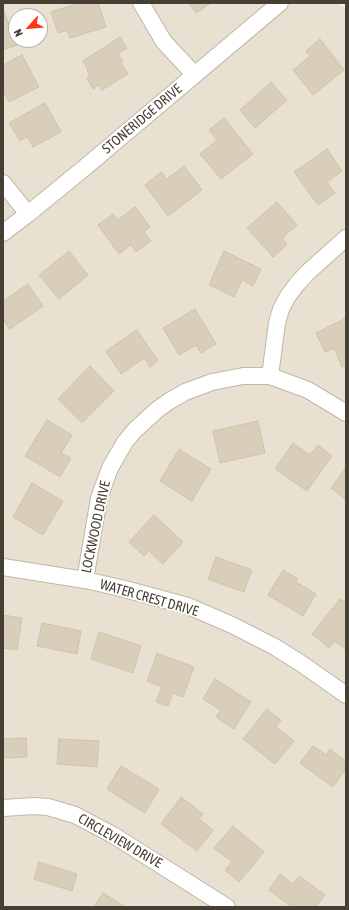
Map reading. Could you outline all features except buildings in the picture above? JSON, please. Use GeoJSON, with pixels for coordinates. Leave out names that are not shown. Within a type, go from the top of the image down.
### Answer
{"type":"FeatureCollection","features":[{"type":"Feature","properties":{"kind":"street"},"geometry":{"type":"LineString","coordinates":[[141,3],[164,42],[194,74]]}},
{"type":"Feature","properties":{"kind":"street","name":"STONERIDGE DRIVE"},"geometry":{"type":"LineString","coordinates":[[3,233],[28,214],[280,3]]}},
{"type":"Feature","properties":{"kind":"street"},"geometry":{"type":"LineString","coordinates":[[3,184],[28,214]]}},
{"type":"Feature","properties":{"kind":"street"},"geometry":{"type":"LineString","coordinates":[[270,376],[277,323],[281,309],[288,296],[307,273],[346,238]]}},
{"type":"Feature","properties":{"kind":"street","name":"LOCKWOOD DRIVE"},"geometry":{"type":"LineString","coordinates":[[85,580],[99,498],[104,482],[117,454],[134,430],[171,400],[198,386],[220,380],[243,376],[270,376],[308,390],[346,413]]}},
{"type":"Feature","properties":{"kind":"street","name":"WATER CREST DRIVE"},"geometry":{"type":"LineString","coordinates":[[3,567],[43,575],[85,580],[188,606],[232,625],[275,647],[297,660],[346,695]]}},
{"type":"Feature","properties":{"kind":"street","name":"CIRCLEVIEW DRIVE"},"geometry":{"type":"LineString","coordinates":[[3,808],[34,806],[48,807],[75,815],[113,835],[227,907]]}},
{"type":"Feature","properties":{"kind":"shaded area"},"geometry":{"type":"Polygon","coordinates":[[[3,3],[338,3],[346,9],[346,907],[3,907],[3,3]]]}}]}
